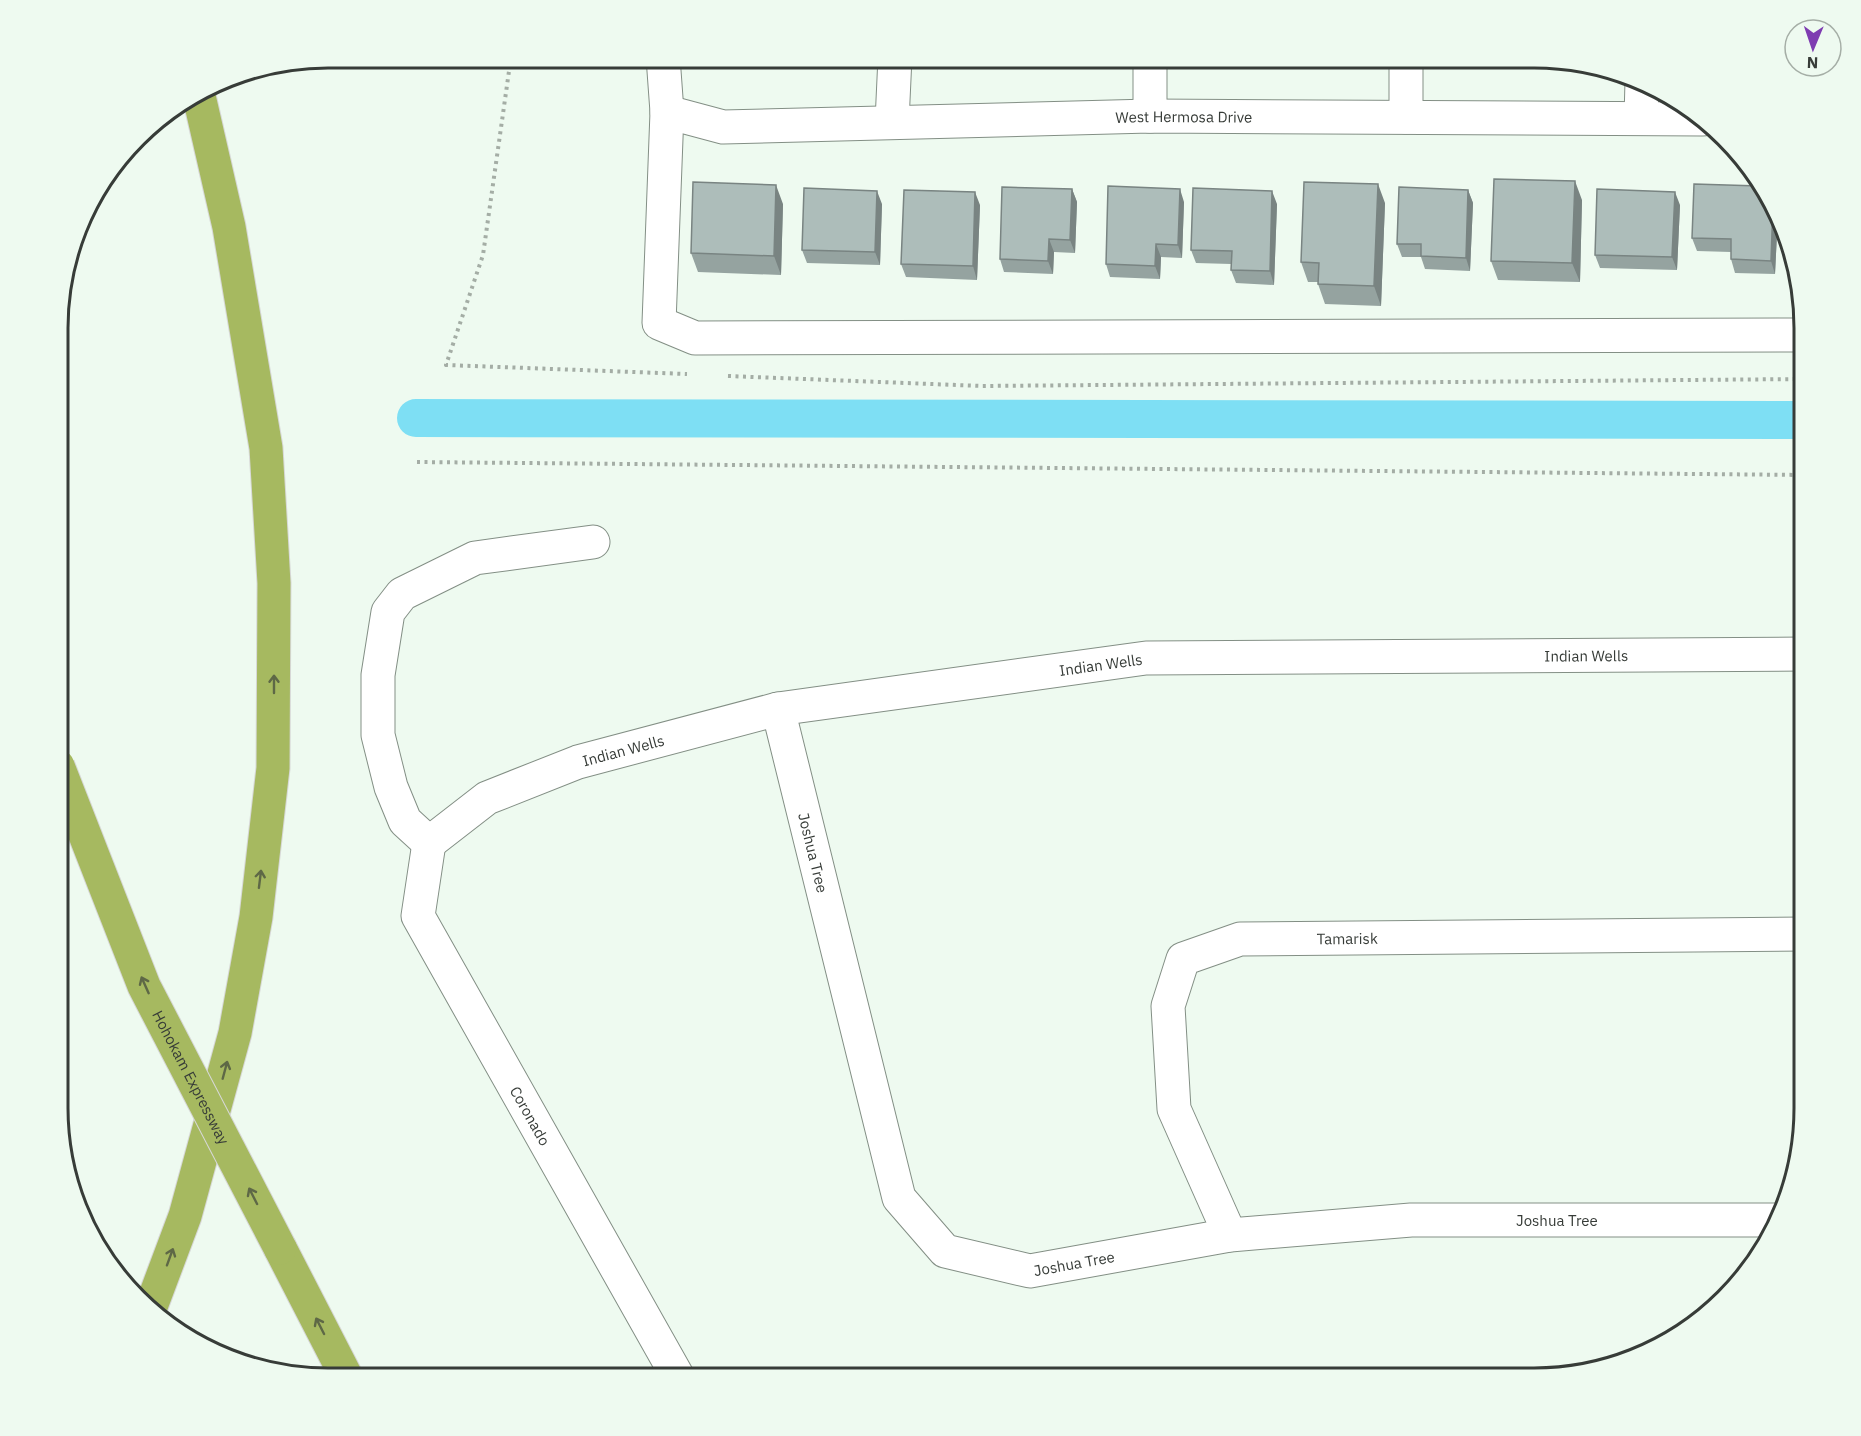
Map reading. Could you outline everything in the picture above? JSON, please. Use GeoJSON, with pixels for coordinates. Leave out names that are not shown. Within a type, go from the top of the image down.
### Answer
{"type":"FeatureCollection","features":[{"type":"Feature","properties":{"kind":"highway"},"geometry":{"type":"LineString","coordinates":[[153,1301],[184,1216],[235,1033],[256,917],[273,768],[274,583],[266,448],[229,227],[200,101]]}},
{"type":"Feature","properties":{"kind":"highway","name":"Hohokam Expressway"},"geometry":{"type":"LineString","coordinates":[[68,792],[144,986],[342,1368]]}},
{"type":"Feature","properties":{"kind":"street"},"geometry":{"type":"LineString","coordinates":[[664,68],[667,112],[659,323],[695,338],[1794,335]]}},
{"type":"Feature","properties":{"kind":"street"},"geometry":{"type":"LineString","coordinates":[[892,122],[894,68]]}},
{"type":"Feature","properties":{"kind":"street"},"geometry":{"type":"LineString","coordinates":[[1150,68],[1150,116]]}},
{"type":"Feature","properties":{"kind":"street"},"geometry":{"type":"LineString","coordinates":[[1406,68],[1406,117]]}},
{"type":"Feature","properties":{"kind":"street"},"geometry":{"type":"LineString","coordinates":[[1641,118],[1642,91]]}},
{"type":"Feature","properties":{"kind":"street","name":"West Hermosa Drive"},"geometry":{"type":"LineString","coordinates":[[667,112],[723,127],[1150,116],[1689,119]]}},
{"type":"Feature","properties":{"kind":"street"},"geometry":{"type":"LineString","coordinates":[[429,843],[405,821],[391,787],[378,735],[378,675],[388,612],[402,594],[475,558],[593,542]]}},
{"type":"Feature","properties":{"kind":"street","name":"Indian Wells"},"geometry":{"type":"LineString","coordinates":[[429,843],[487,798],[578,762],[778,709],[1146,658],[1794,654]]}},
{"type":"Feature","properties":{"kind":"street","name":"Joshua Tree"},"geometry":{"type":"LineString","coordinates":[[778,709],[899,1198],[945,1251],[1030,1271],[1230,1235],[1411,1220],[1768,1220]]}},
{"type":"Feature","properties":{"kind":"street","name":"Coronado"},"geometry":{"type":"LineString","coordinates":[[429,843],[418,916],[673,1368]]}},
{"type":"Feature","properties":{"kind":"street","name":"Tamarisk"},"geometry":{"type":"LineString","coordinates":[[1230,1235],[1174,1109],[1168,1006],[1183,959],[1240,939],[1794,934]]}},
{"type":"Feature","properties":{"kind":"path"},"geometry":{"type":"LineString","coordinates":[[509,68],[483,255],[446,365],[696,375]]}},
{"type":"Feature","properties":{"kind":"path"},"geometry":{"type":"LineString","coordinates":[[720,376],[982,386],[1794,380]]}},
{"type":"Feature","properties":{"kind":"path"},"geometry":{"type":"LineString","coordinates":[[417,462],[1794,475]]}},
{"type":"Feature","properties":{"kind":"building"},"geometry":{"type":"Polygon","coordinates":[[[1494,179],[1575,181],[1572,263],[1491,261],[1494,179]]]}},
{"type":"Feature","properties":{"kind":"building"},"geometry":{"type":"Polygon","coordinates":[[[693,182],[776,185],[774,256],[691,253],[693,182]]]}},
{"type":"Feature","properties":{"kind":"building"},"geometry":{"type":"Polygon","coordinates":[[[1304,182],[1378,184],[1374,286],[1318,284],[1319,263],[1301,262],[1304,182]]]}},
{"type":"Feature","properties":{"kind":"building"},"geometry":{"type":"Polygon","coordinates":[[[1694,184],[1752,186],[1772,224],[1771,261],[1731,259],[1731,239],[1692,238],[1694,184]]]}},
{"type":"Feature","properties":{"kind":"building"},"geometry":{"type":"Polygon","coordinates":[[[1108,186],[1180,189],[1178,245],[1156,244],[1155,266],[1106,264],[1108,186]]]}},
{"type":"Feature","properties":{"kind":"building"},"geometry":{"type":"Polygon","coordinates":[[[1002,187],[1072,189],[1070,240],[1049,239],[1048,261],[1000,259],[1002,187]]]}},
{"type":"Feature","properties":{"kind":"building"},"geometry":{"type":"Polygon","coordinates":[[[1399,187],[1468,190],[1466,258],[1421,256],[1421,244],[1397,244],[1399,187]]]}},
{"type":"Feature","properties":{"kind":"building"},"geometry":{"type":"Polygon","coordinates":[[[804,188],[877,191],[875,252],[802,250],[804,188]]]}},
{"type":"Feature","properties":{"kind":"building"},"geometry":{"type":"Polygon","coordinates":[[[1193,188],[1272,191],[1270,271],[1231,270],[1232,251],[1191,250],[1193,188]]]}},
{"type":"Feature","properties":{"kind":"building"},"geometry":{"type":"Polygon","coordinates":[[[1597,189],[1675,192],[1672,257],[1595,255],[1597,189]]]}},
{"type":"Feature","properties":{"kind":"building"},"geometry":{"type":"Polygon","coordinates":[[[904,190],[975,192],[973,266],[901,264],[904,190]]]}},
{"type":"Feature","properties":{"kind":"waterway"},"geometry":{"type":"LineString","coordinates":[[416,418],[1794,420]]}}]}
